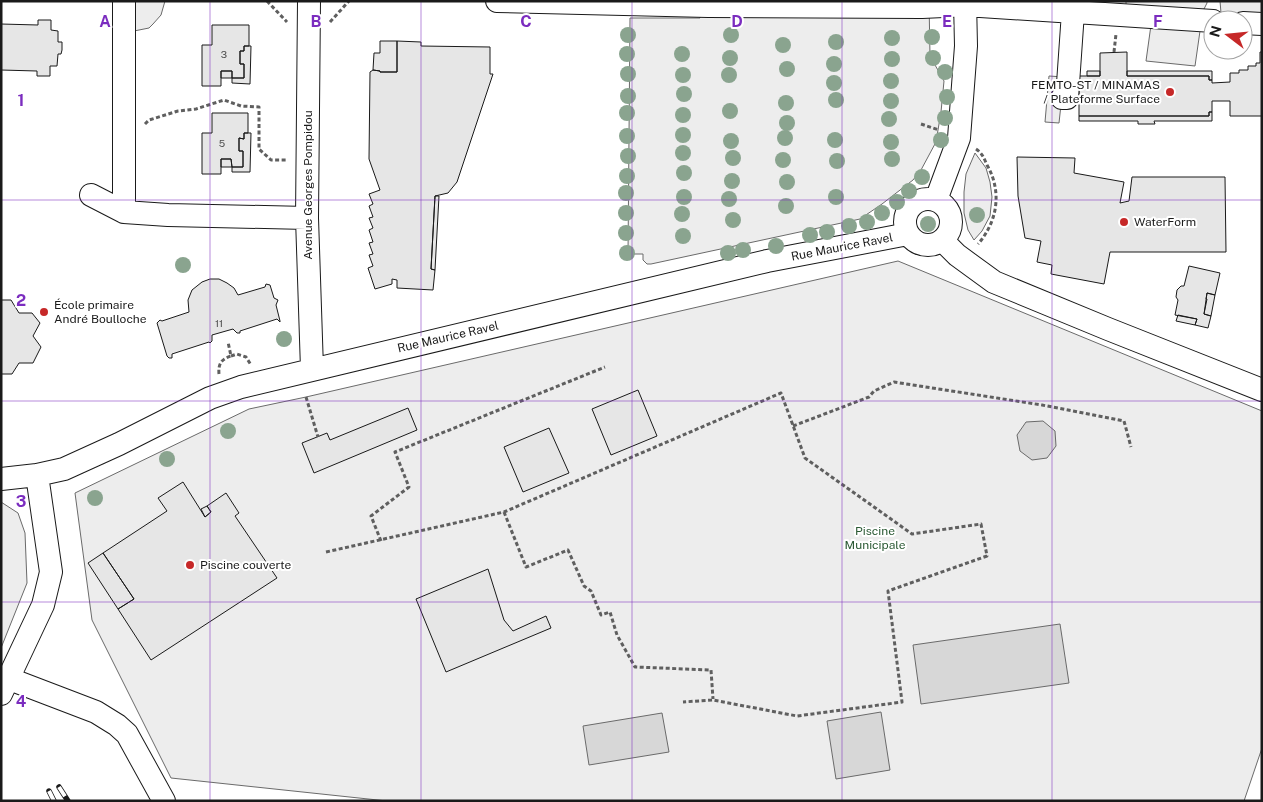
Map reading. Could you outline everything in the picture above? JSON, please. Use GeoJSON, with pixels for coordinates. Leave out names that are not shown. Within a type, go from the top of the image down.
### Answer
{"type":"FeatureCollection","features":[{"type":"Feature","properties":{"kind":"street"},"geometry":{"type":"LineString","coordinates":[[124,1],[124,212]]}},
{"type":"Feature","properties":{"kind":"street","name":"Avenue Georges Pompidou"},"geometry":{"type":"LineString","coordinates":[[309,1],[306,218],[312,369]]}},
{"type":"Feature","properties":{"kind":"street"},"geometry":{"type":"LineString","coordinates":[[496,1],[708,6],[965,3],[1175,23],[1203,22]]}},
{"type":"Feature","properties":{"kind":"street"},"geometry":{"type":"LineString","coordinates":[[936,200],[959,138],[966,46],[965,3]]}},
{"type":"Feature","properties":{"kind":"street"},"geometry":{"type":"LineString","coordinates":[[1062,98],[1067,98],[1073,12]]}},
{"type":"Feature","properties":{"kind":"street"},"geometry":{"type":"LineString","coordinates":[[91,195],[124,212],[168,215],[306,218]]}},
{"type":"Feature","properties":{"kind":"street"},"geometry":{"type":"LineString","coordinates":[[920,200],[936,200],[948,208],[951,215],[951,229],[943,241],[936,245],[920,244],[908,234],[905,218],[913,204],[920,200]]}},
{"type":"Feature","properties":{"kind":"street","name":"Rue Maurice Ravel"},"geometry":{"type":"LineString","coordinates":[[1,480],[64,469],[210,398],[241,387],[767,261],[908,234]]}},
{"type":"Feature","properties":{"kind":"street"},"geometry":{"type":"LineString","coordinates":[[943,241],[964,260],[994,282],[1262,390]]}},
{"type":"Feature","properties":{"kind":"street"},"geometry":{"type":"LineString","coordinates":[[37,475],[51,572],[43,605],[4,686],[96,712],[117,725],[127,734],[164,801]]}},
{"type":"Feature","properties":{"kind":"path"},"geometry":{"type":"LineString","coordinates":[[124,131],[135,130],[149,120],[178,110],[196,109],[224,100],[242,106],[259,107],[259,149],[272,160],[307,161]]}},
{"type":"Feature","properties":{"kind":"path"},"geometry":{"type":"LineString","coordinates":[[921,124],[959,138],[980,152],[994,177],[997,198],[992,222],[982,239],[964,260]]}},
{"type":"Feature","properties":{"kind":"path"},"geometry":{"type":"LineString","coordinates":[[228,342],[232,356]]}},
{"type":"Feature","properties":{"kind":"path"},"geometry":{"type":"LineString","coordinates":[[219,374],[221,361],[236,354],[246,357],[251,365]]}},
{"type":"Feature","properties":{"kind":"path"},"geometry":{"type":"LineString","coordinates":[[381,540],[371,516],[409,487],[395,452],[605,367]]}},
{"type":"Feature","properties":{"kind":"path"},"geometry":{"type":"LineString","coordinates":[[793,426],[869,396],[874,391],[894,382],[1042,405],[1124,421],[1131,447]]}},
{"type":"Feature","properties":{"kind":"path"},"geometry":{"type":"LineString","coordinates":[[326,552],[504,512],[781,393],[805,458],[912,534],[982,524],[988,556],[888,591],[902,702],[796,716],[713,700],[683,702]]}},
{"type":"Feature","properties":{"kind":"path"},"geometry":{"type":"LineString","coordinates":[[306,397],[318,436]]}},
{"type":"Feature","properties":{"kind":"path"},"geometry":{"type":"LineString","coordinates":[[504,512],[526,567],[568,550],[584,586],[591,591],[601,615],[610,612],[617,635],[635,668],[711,670],[713,700]]}},
{"type":"Feature","properties":{"kind":"shaded area"},"geometry":{"type":"Polygon","coordinates":[[[131,1],[165,1],[161,15],[149,28],[129,32],[131,1]]]}},
{"type":"Feature","properties":{"kind":"shaded area"},"geometry":{"type":"Polygon","coordinates":[[[700,1],[929,1],[930,56],[944,81],[936,142],[921,170],[913,180],[860,219],[651,264],[647,264],[643,260],[643,254],[628,254],[630,18],[700,18],[700,1]]]}},
{"type":"Feature","properties":{"kind":"shaded area"},"geometry":{"type":"Polygon","coordinates":[[[1126,1],[1207,1],[1207,3],[1204,9],[1200,11],[1126,7],[1126,1]]]}},
{"type":"Feature","properties":{"kind":"shaded area"},"geometry":{"type":"Polygon","coordinates":[[[1220,1],[1262,1],[1262,17],[1253,17],[1253,10],[1221,10],[1220,1]]]}},
{"type":"Feature","properties":{"kind":"shaded area"},"geometry":{"type":"Polygon","coordinates":[[[1151,25],[1200,31],[1195,66],[1146,61],[1151,25]]]}},
{"type":"Feature","properties":{"kind":"shaded area"},"geometry":{"type":"Polygon","coordinates":[[[1049,76],[1064,77],[1059,123],[1045,122],[1049,76]]]}},
{"type":"Feature","properties":{"kind":"shaded area"},"geometry":{"type":"Polygon","coordinates":[[[975,153],[986,168],[992,197],[990,216],[982,231],[974,240],[968,230],[964,213],[964,192],[966,174],[975,153]]]}},
{"type":"Feature","properties":{"kind":"shaded area","name":"Piscine Municipale"},"geometry":{"type":"Polygon","coordinates":[[[898,261],[1262,411],[1262,748],[1244,801],[387,801],[171,778],[92,620],[75,493],[249,409],[898,261]]]}},
{"type":"Feature","properties":{"kind":"shaded area"},"geometry":{"type":"Polygon","coordinates":[[[1043,421],[1055,431],[1056,446],[1047,458],[1032,460],[1020,451],[1017,435],[1026,422],[1043,421]]]}},
{"type":"Feature","properties":{"kind":"shaded area"},"geometry":{"type":"Polygon","coordinates":[[[1,502],[18,513],[25,533],[27,583],[1,648],[1,502]]]}},
{"type":"Feature","properties":{"kind":"shaded area"},"geometry":{"type":"Polygon","coordinates":[[[1060,624],[1069,683],[921,704],[913,645],[1060,624]]]}},
{"type":"Feature","properties":{"kind":"shaded area"},"geometry":{"type":"Polygon","coordinates":[[[881,712],[890,770],[836,779],[827,721],[881,712]]]}},
{"type":"Feature","properties":{"kind":"shaded area"},"geometry":{"type":"Polygon","coordinates":[[[662,713],[669,752],[589,765],[583,726],[662,713]]]}},
{"type":"Feature","properties":{"kind":"building"},"geometry":{"type":"Polygon","coordinates":[[[38,20],[51,20],[51,30],[58,31],[58,42],[62,42],[62,50],[61,54],[58,54],[57,66],[50,66],[50,76],[37,76],[37,71],[1,70],[1,24],[38,25],[38,20]]]}},
{"type":"Feature","properties":{"kind":"building"},"geometry":{"type":"Polygon","coordinates":[[[212,25],[249,25],[249,46],[244,46],[244,51],[240,51],[240,64],[244,64],[244,78],[232,78],[232,71],[221,71],[221,86],[202,86],[202,45],[212,45],[212,25]]]}},
{"type":"Feature","properties":{"kind":"building"},"geometry":{"type":"Polygon","coordinates":[[[380,41],[397,41],[397,72],[373,70],[374,53],[380,53],[380,41]]]}},
{"type":"Feature","properties":{"kind":"building"},"geometry":{"type":"Polygon","coordinates":[[[397,41],[421,42],[421,46],[490,47],[490,74],[493,74],[457,182],[448,193],[435,196],[431,269],[435,270],[433,290],[397,288],[397,280],[392,279],[392,284],[375,289],[368,268],[373,266],[369,255],[373,254],[369,243],[373,242],[369,230],[373,228],[369,218],[373,217],[369,206],[373,204],[369,194],[380,190],[369,159],[370,72],[373,70],[397,72],[397,41]]]}},
{"type":"Feature","properties":{"kind":"building"},"geometry":{"type":"Polygon","coordinates":[[[244,46],[251,46],[250,84],[232,83],[232,78],[244,78],[244,64],[240,64],[240,51],[244,51],[244,46]]]}},
{"type":"Feature","properties":{"kind":"building","name":"FEMTO-ST / MINAMAS / Plateforme Surface"},"geometry":{"type":"Polygon","coordinates":[[[1127,52],[1127,76],[1209,76],[1209,80],[1212,80],[1212,83],[1230,82],[1230,73],[1239,73],[1239,70],[1248,70],[1248,66],[1256,66],[1256,63],[1260,63],[1260,52],[1262,52],[1262,116],[1230,116],[1230,101],[1212,101],[1212,112],[1209,112],[1209,116],[1079,116],[1079,76],[1100,76],[1100,53],[1127,52]]]}},
{"type":"Feature","properties":{"kind":"building"},"geometry":{"type":"Polygon","coordinates":[[[221,71],[232,71],[232,78],[221,78],[221,71]]]}},
{"type":"Feature","properties":{"kind":"building"},"geometry":{"type":"Polygon","coordinates":[[[1087,71],[1100,71],[1100,76],[1087,76],[1087,71]]]}},
{"type":"Feature","properties":{"kind":"building"},"geometry":{"type":"Polygon","coordinates":[[[1127,71],[1212,71],[1212,80],[1209,80],[1209,76],[1127,76],[1127,71]]]}},
{"type":"Feature","properties":{"kind":"building"},"geometry":{"type":"Polygon","coordinates":[[[1209,112],[1212,112],[1212,121],[1154,121],[1155,124],[1138,124],[1138,121],[1079,121],[1079,116],[1209,116],[1209,112]]]}},
{"type":"Feature","properties":{"kind":"building"},"geometry":{"type":"Polygon","coordinates":[[[212,113],[248,113],[248,133],[244,133],[244,139],[239,138],[239,151],[243,151],[243,167],[232,167],[231,159],[221,159],[221,174],[202,174],[202,133],[212,133],[212,113]]]}},
{"type":"Feature","properties":{"kind":"building"},"geometry":{"type":"Polygon","coordinates":[[[244,133],[251,133],[250,172],[232,172],[232,167],[243,167],[243,151],[239,151],[239,138],[244,139],[244,133]]]}},
{"type":"Feature","properties":{"kind":"building","name":"WaterForm"},"geometry":{"type":"Polygon","coordinates":[[[1017,157],[1075,158],[1074,173],[1124,182],[1120,203],[1129,201],[1132,177],[1225,177],[1226,252],[1110,252],[1104,284],[1051,274],[1052,265],[1037,262],[1041,241],[1025,238],[1018,196],[1017,157]]]}},
{"type":"Feature","properties":{"kind":"building"},"geometry":{"type":"Polygon","coordinates":[[[221,159],[231,159],[232,167],[221,167],[221,159]]]}},
{"type":"Feature","properties":{"kind":"building"},"geometry":{"type":"Polygon","coordinates":[[[435,196],[439,196],[435,270],[431,269],[435,196]]]}},
{"type":"Feature","properties":{"kind":"building"},"geometry":{"type":"Polygon","coordinates":[[[1189,266],[1220,273],[1215,295],[1207,293],[1204,314],[1211,316],[1208,328],[1195,325],[1197,319],[1175,315],[1178,300],[1176,297],[1177,290],[1184,286],[1189,266]]]}},
{"type":"Feature","properties":{"kind":"building"},"geometry":{"type":"Polygon","coordinates":[[[210,279],[219,279],[227,283],[234,288],[238,295],[265,287],[266,284],[270,285],[274,298],[278,300],[276,305],[280,322],[277,319],[240,331],[240,333],[233,329],[212,335],[210,343],[172,354],[172,358],[169,358],[157,323],[160,320],[189,312],[188,300],[192,290],[202,282],[210,279]]]}},
{"type":"Feature","properties":{"kind":"building"},"geometry":{"type":"Polygon","coordinates":[[[1207,293],[1215,295],[1211,316],[1204,314],[1207,293]]]}},
{"type":"Feature","properties":{"kind":"building"},"geometry":{"type":"Polygon","coordinates":[[[1,300],[11,300],[19,313],[32,313],[40,323],[33,336],[41,347],[33,363],[19,363],[12,374],[1,374],[1,300]]]}},
{"type":"Feature","properties":{"kind":"building"},"geometry":{"type":"Polygon","coordinates":[[[1178,315],[1197,319],[1195,325],[1176,321],[1178,315]]]}},
{"type":"Feature","properties":{"kind":"building"},"geometry":{"type":"Polygon","coordinates":[[[638,390],[657,436],[611,455],[592,409],[638,390]]]}},
{"type":"Feature","properties":{"kind":"building"},"geometry":{"type":"Polygon","coordinates":[[[408,408],[417,430],[314,473],[302,443],[327,433],[330,440],[408,408]]]}},
{"type":"Feature","properties":{"kind":"building"},"geometry":{"type":"Polygon","coordinates":[[[549,428],[569,473],[523,492],[504,447],[549,428]]]}},
{"type":"Feature","properties":{"kind":"building","name":"Piscine couverte"},"geometry":{"type":"Polygon","coordinates":[[[183,482],[205,517],[211,512],[207,506],[226,493],[239,513],[235,516],[277,578],[151,660],[118,609],[134,599],[103,553],[167,511],[158,498],[183,482]]]}},
{"type":"Feature","properties":{"kind":"building"},"geometry":{"type":"Polygon","coordinates":[[[207,506],[211,512],[205,517],[201,509],[207,506]]]}},
{"type":"Feature","properties":{"kind":"building"},"geometry":{"type":"Polygon","coordinates":[[[103,553],[134,599],[118,609],[88,563],[103,553]]]}},
{"type":"Feature","properties":{"kind":"building"},"geometry":{"type":"Polygon","coordinates":[[[488,569],[504,620],[513,631],[546,616],[551,628],[446,672],[416,599],[488,569]]]}},
{"type":"Feature","properties":{"kind":"railway"},"geometry":{"type":"LineString","coordinates":[[59,787],[68,801]]}},
{"type":"Feature","properties":{"kind":"railway"},"geometry":{"type":"LineString","coordinates":[[49,791],[54,801]]}},
{"type":"Feature","properties":{"kind":"place","name":"FEMTO-ST / MINAMAS / Plateforme Surface"},"geometry":{"type":"Point","coordinates":[1170,92]}},
{"type":"Feature","properties":{"kind":"place","name":"WaterForm"},"geometry":{"type":"Point","coordinates":[1124,222]}},
{"type":"Feature","properties":{"kind":"place","name":"École primaire André Boulloche"},"geometry":{"type":"Point","coordinates":[44,312]}},
{"type":"Feature","properties":{"kind":"place","name":"Piscine couverte"},"geometry":{"type":"Point","coordinates":[190,565]}}]}
